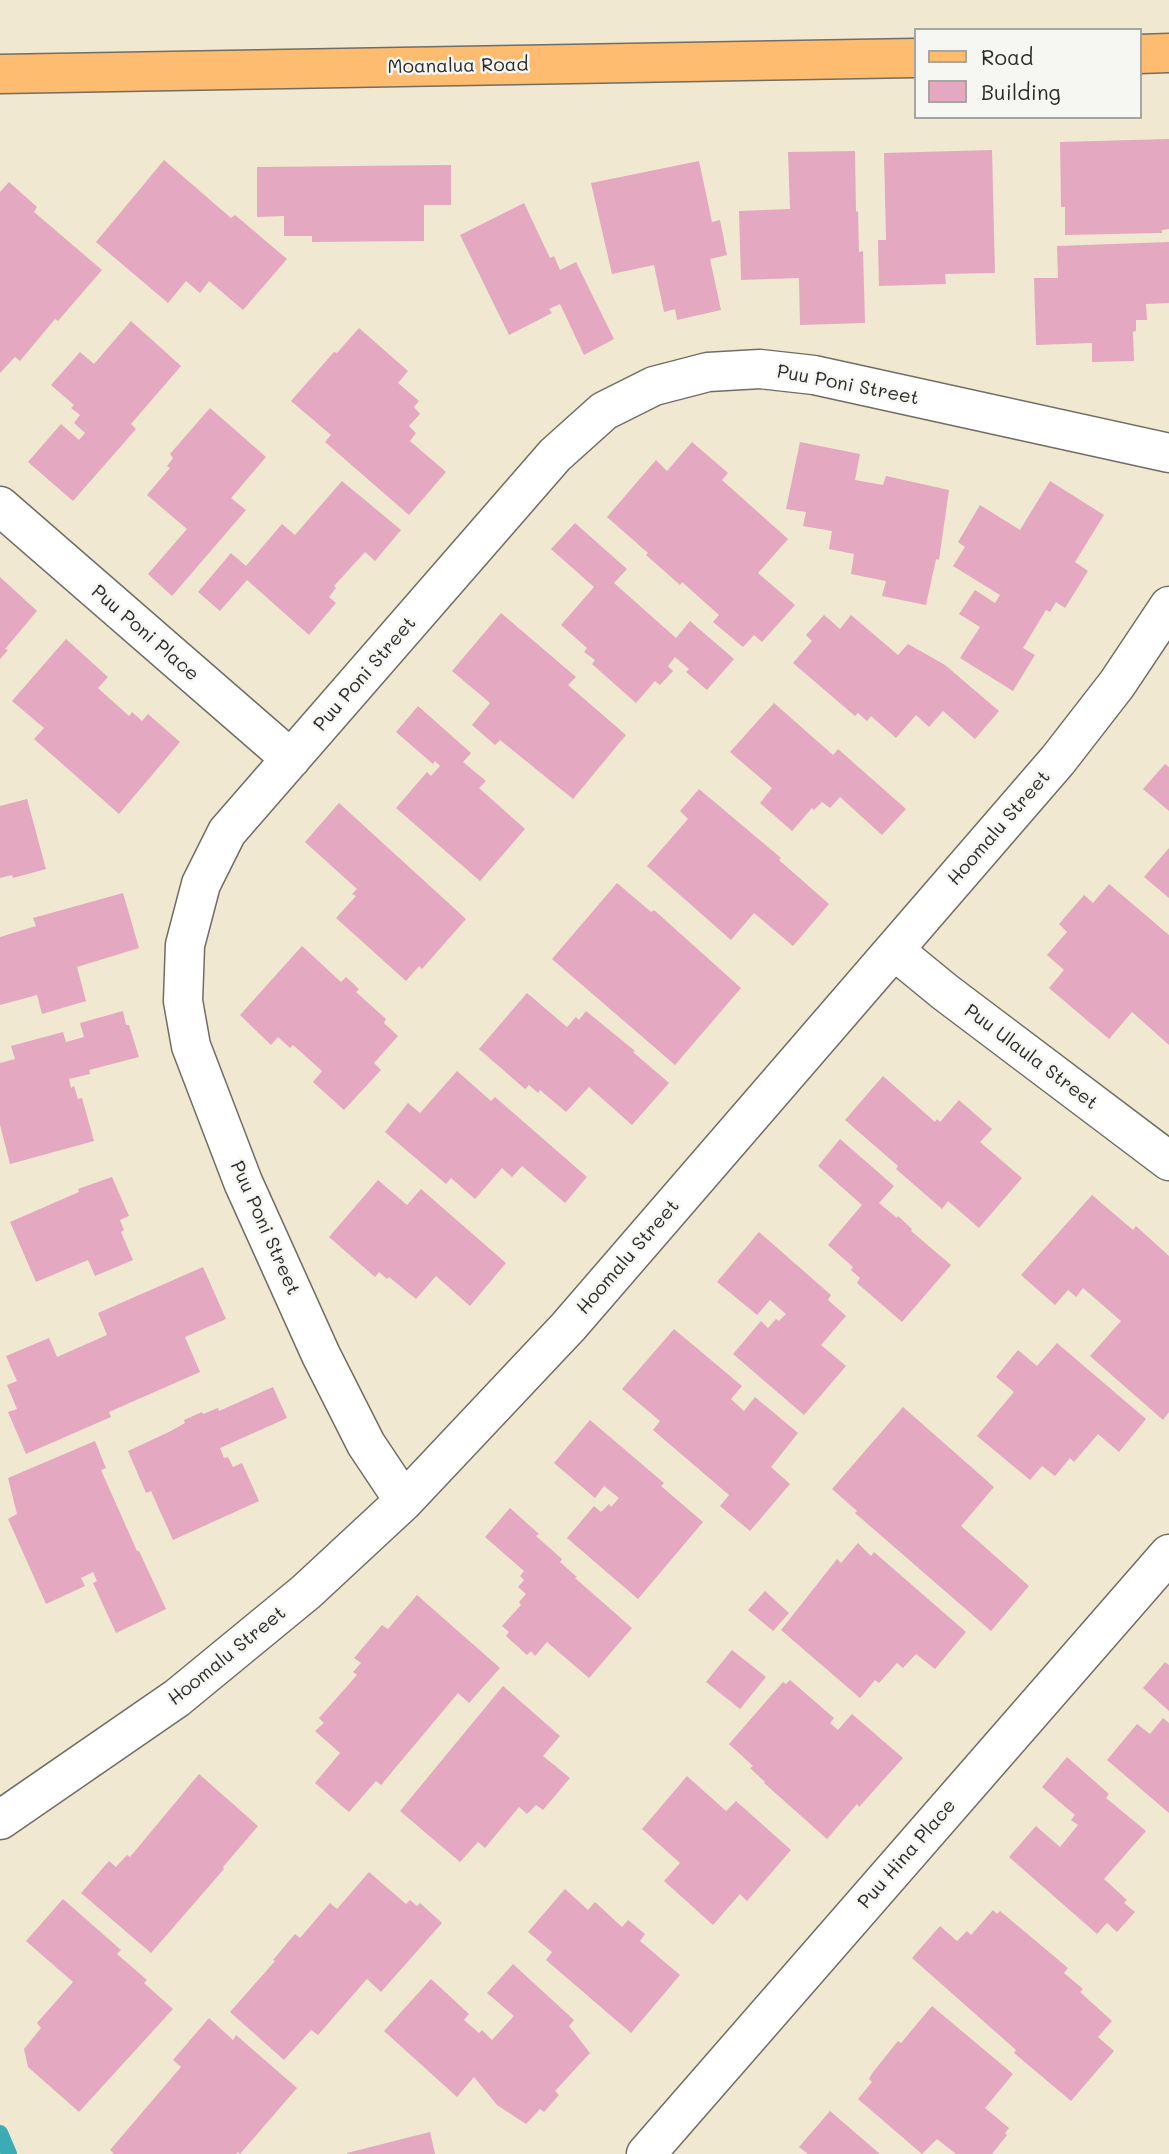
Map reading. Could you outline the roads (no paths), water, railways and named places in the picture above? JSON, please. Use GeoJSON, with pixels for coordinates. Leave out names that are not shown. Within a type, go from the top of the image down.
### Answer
{"type":"FeatureCollection","features":[{"type":"Feature","properties":{"kind":"main road"},"geometry":{"type":"LineString","coordinates":[[1141,54],[1169,53]]}},
{"type":"Feature","properties":{"kind":"main road","name":"Moanalua Road"},"geometry":{"type":"LineString","coordinates":[[0,74],[914,58]]}},
{"type":"Feature","properties":{"kind":"street","name":"Puu Poni Street"},"geometry":{"type":"LineString","coordinates":[[404,1501],[366,1444],[321,1355],[249,1194],[191,1046],[183,1001],[185,945],[201,884],[228,832],[555,455],[604,411],[654,386],[708,372],[760,369],[814,375],[1169,453]]}},
{"type":"Feature","properties":{"kind":"street","name":"Puu Poni Place"},"geometry":{"type":"LineString","coordinates":[[0,506],[290,760]]}},
{"type":"Feature","properties":{"kind":"street","name":"Hoomalu Street"},"geometry":{"type":"LineString","coordinates":[[0,1820],[177,1698],[296,1600],[404,1501],[568,1327],[895,951],[1075,738],[1117,684],[1169,606]]}},
{"type":"Feature","properties":{"kind":"street","name":"Puu Ulaula Street"},"geometry":{"type":"LineString","coordinates":[[895,951],[945,992],[1169,1161]]}},
{"type":"Feature","properties":{"kind":"street","name":"Puu Hina Place"},"geometry":{"type":"LineString","coordinates":[[646,2154],[1169,1554]]}},
{"type":"Feature","properties":{"kind":"waterway"},"geometry":{"type":"LineString","coordinates":[[0,2133],[9,2154]]}}]}
